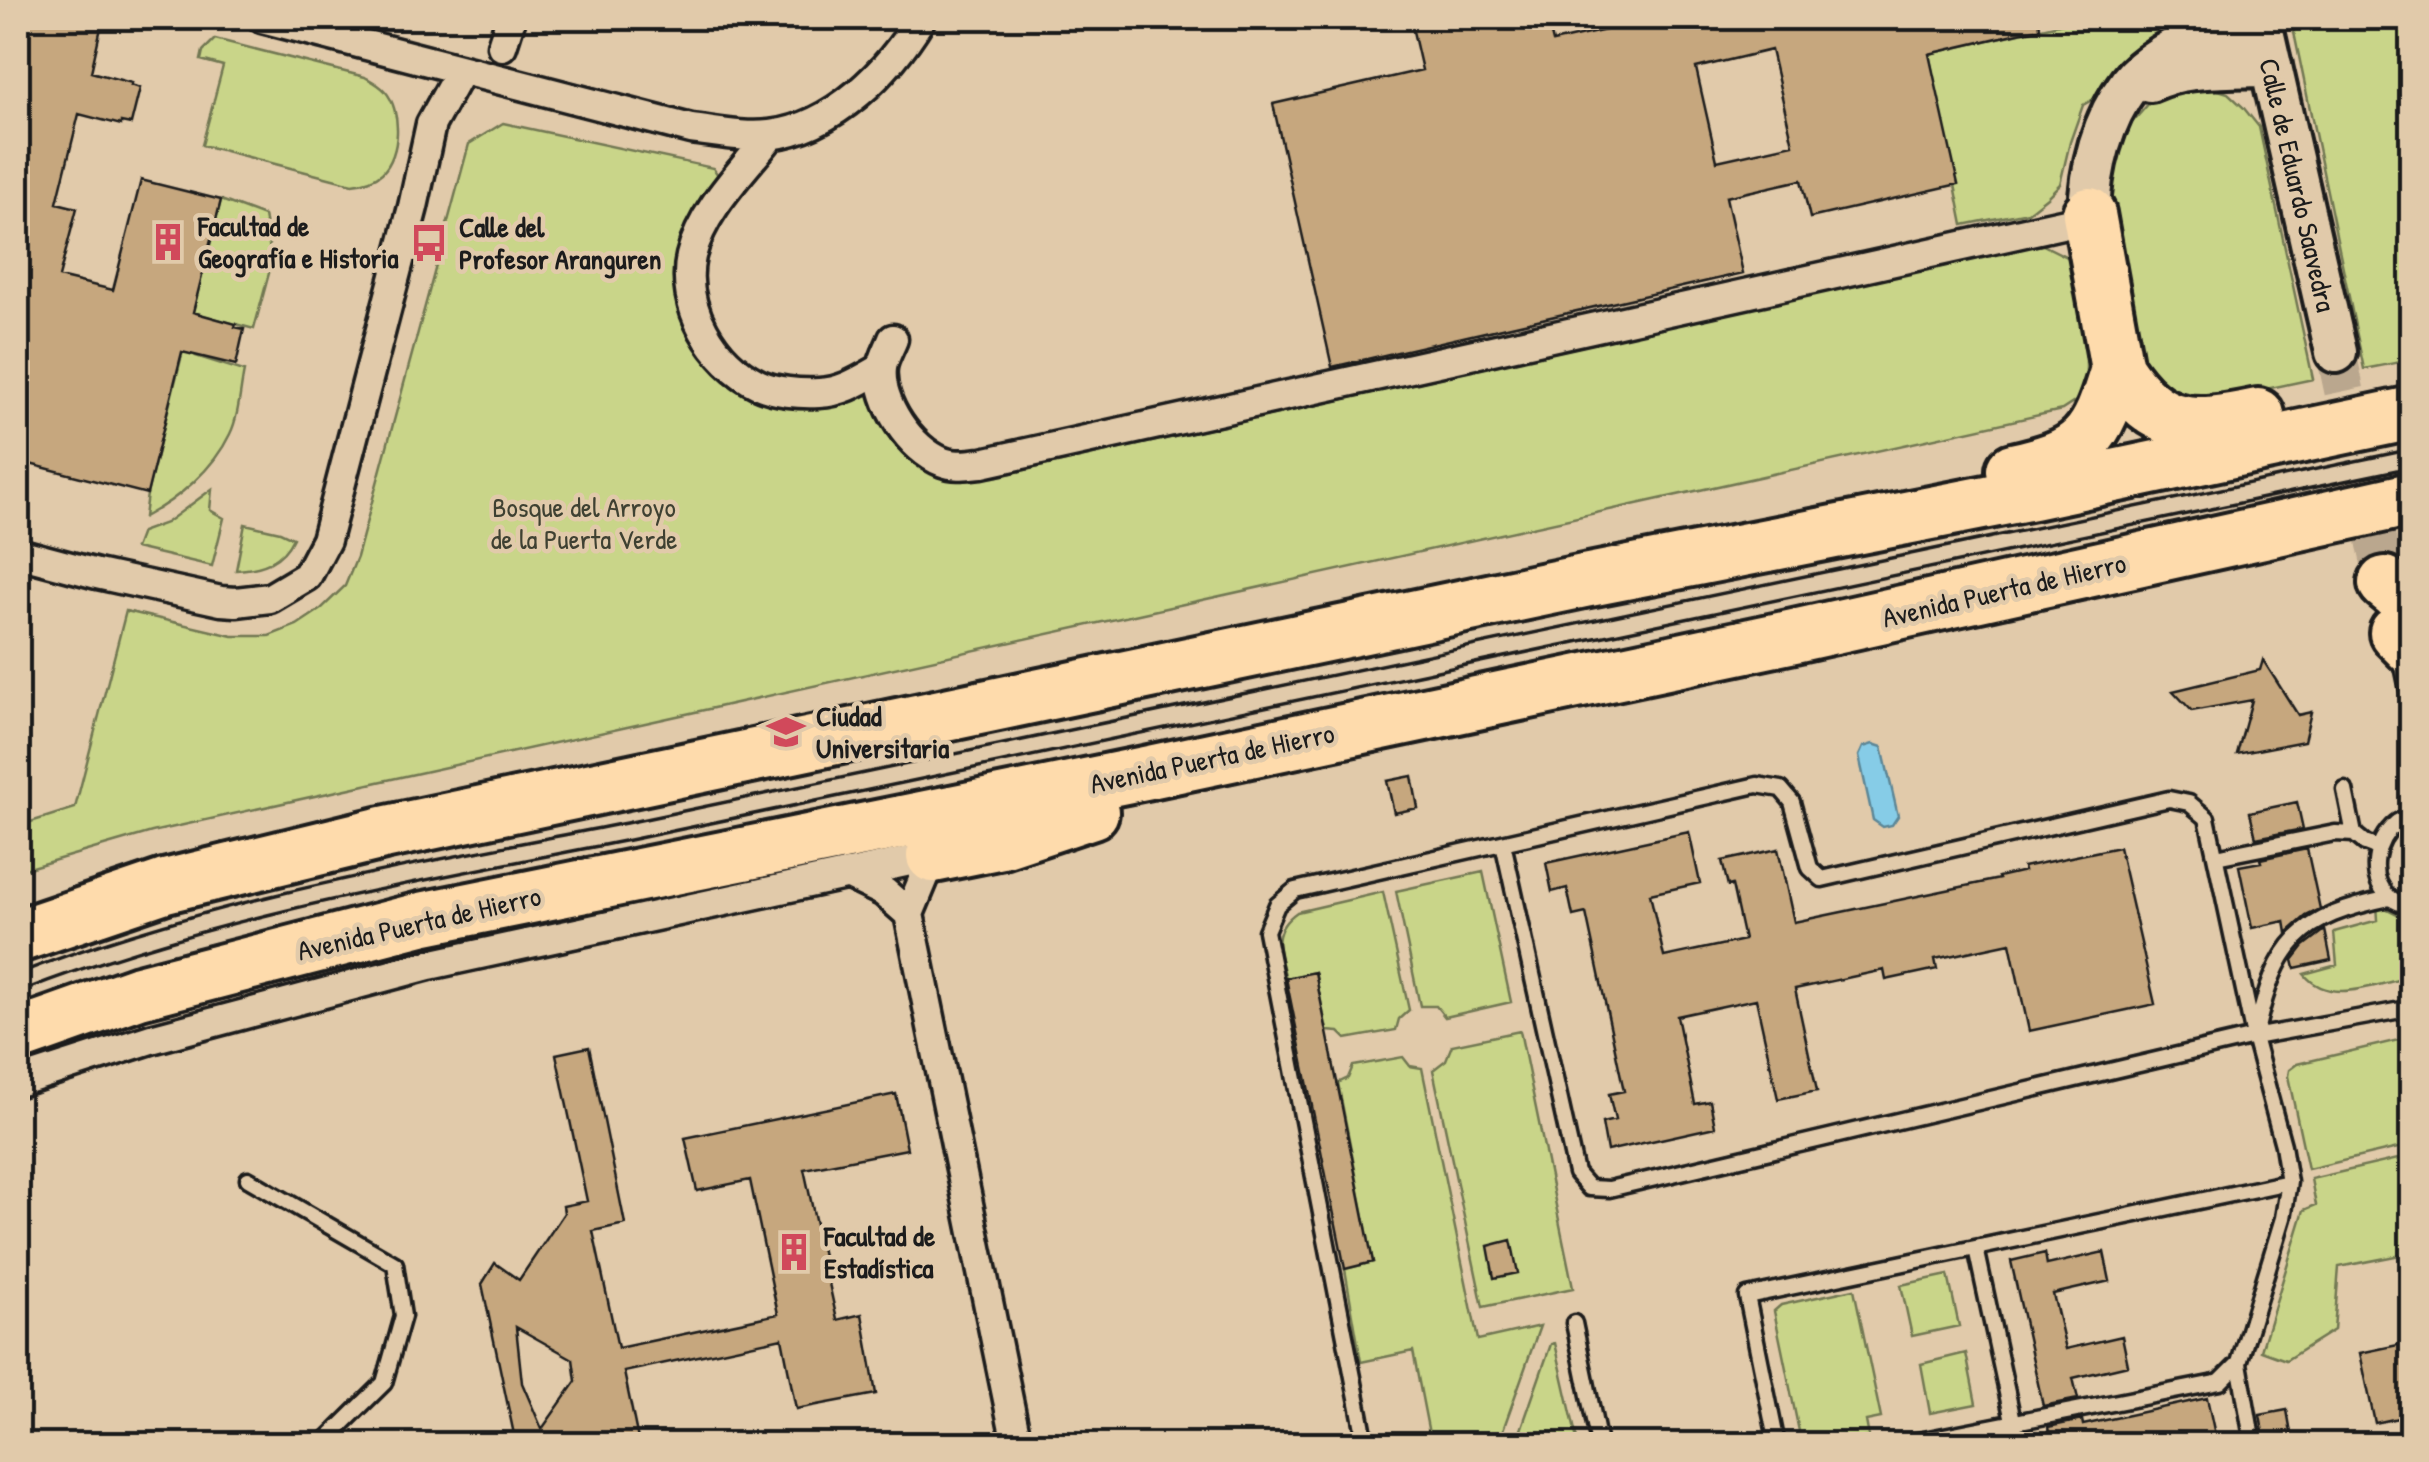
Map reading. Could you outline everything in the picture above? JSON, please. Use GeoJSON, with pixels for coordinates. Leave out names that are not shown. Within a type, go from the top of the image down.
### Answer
{"type":"FeatureCollection","features":[{"type":"Feature","properties":{"kind":"highway"},"geometry":{"type":"LineString","coordinates":[[1584,580],[1628,554],[2007,472],[2065,456],[2082,444],[2106,407],[2117,369],[2089,214]]}},
{"type":"Feature","properties":{"kind":"highway"},"geometry":{"type":"LineString","coordinates":[[2117,369],[2142,402],[2156,413],[2200,424],[2412,384]]}},
{"type":"Feature","properties":{"kind":"highway"},"geometry":{"type":"LineString","coordinates":[[18,936],[164,886],[383,833],[1584,580],[2412,413]]}},
{"type":"Feature","properties":{"kind":"highway","name":"Avenida Puerta de Hierro"},"geometry":{"type":"LineString","coordinates":[[18,1035],[139,992],[421,918],[1794,636],[2412,499]]}},
{"type":"Feature","properties":{"kind":"highway"},"geometry":{"type":"LineString","coordinates":[[933,856],[1002,842],[1101,809],[1145,772]]}},
{"type":"Feature","properties":{"kind":"street"},"geometry":{"type":"LineString","coordinates":[[262,18],[691,129],[738,135],[770,135],[795,128],[858,95],[894,58],[921,18]]}},
{"type":"Feature","properties":{"kind":"street"},"geometry":{"type":"LineString","coordinates":[[502,46],[511,18]]}},
{"type":"Feature","properties":{"kind":"street"},"geometry":{"type":"LineString","coordinates":[[858,95],[901,18]]}},
{"type":"Feature","properties":{"kind":"street"},"geometry":{"type":"LineString","coordinates":[[894,339],[882,368],[884,388],[901,428],[914,443],[941,461],[957,465],[982,463],[2066,223],[2089,214],[2090,187],[2104,132],[2130,81],[2153,62],[2199,38],[2261,21]]}},
{"type":"Feature","properties":{"kind":"street","name":"Calle de Eduardo Saavedra"},"geometry":{"type":"LineString","coordinates":[[2261,21],[2336,352]]}},
{"type":"Feature","properties":{"kind":"street"},"geometry":{"type":"LineString","coordinates":[[2118,104],[2141,86],[2166,74],[2214,66],[2271,65]]}},
{"type":"Feature","properties":{"kind":"street"},"geometry":{"type":"LineString","coordinates":[[18,553],[220,601],[270,598],[307,576],[326,540],[414,207],[431,124],[462,70]]}},
{"type":"Feature","properties":{"kind":"street"},"geometry":{"type":"LineString","coordinates":[[770,135],[715,204],[698,233],[690,260],[690,292],[697,318],[710,342],[734,367],[759,384],[818,394],[846,389],[882,368]]}},
{"type":"Feature","properties":{"kind":"street"},"geometry":{"type":"LineString","coordinates":[[933,856],[909,914],[1017,1444]]}},
{"type":"Feature","properties":{"kind":"street","name":"Avenida Puerta de Hierro"},"geometry":{"type":"LineString","coordinates":[[18,1082],[150,1040],[429,965],[933,856]]}},
{"type":"Feature","properties":{"kind":"street"},"geometry":{"type":"LineString","coordinates":[[847,874],[884,892],[909,914]]}},
{"type":"Feature","properties":{"kind":"lane"},"geometry":{"type":"LineString","coordinates":[[18,982],[184,927],[396,877],[2412,458]]}},
{"type":"Feature","properties":{"kind":"lane"},"geometry":{"type":"LineString","coordinates":[[2400,622],[2412,709]]}},
{"type":"Feature","properties":{"kind":"lane"},"geometry":{"type":"LineString","coordinates":[[1366,1444],[1266,930],[1277,905],[1294,890],[1757,785],[1781,789],[1792,802],[1810,868],[1822,879],[2170,800],[2189,803],[2207,818],[2289,1182],[2284,1218],[2239,1363],[2253,1444]]}},
{"type":"Feature","properties":{"kind":"lane"},"geometry":{"type":"LineString","coordinates":[[2345,790],[2354,834],[2378,848]]}},
{"type":"Feature","properties":{"kind":"lane"},"geometry":{"type":"LineString","coordinates":[[2412,816],[2397,822],[2378,848],[2375,862],[2379,882],[2390,898],[2412,908]]}},
{"type":"Feature","properties":{"kind":"lane"},"geometry":{"type":"LineString","coordinates":[[2216,857],[2335,833],[2354,834]]}},
{"type":"Feature","properties":{"kind":"lane"},"geometry":{"type":"LineString","coordinates":[[1503,843],[1576,1173],[1590,1188],[1610,1189],[2254,1038],[2412,1008]]}},
{"type":"Feature","properties":{"kind":"lane"},"geometry":{"type":"LineString","coordinates":[[2254,1038],[2265,992],[2290,944],[2322,917],[2348,906],[2390,898]]}},
{"type":"Feature","properties":{"kind":"lane"},"geometry":{"type":"LineString","coordinates":[[248,1179],[395,1264],[403,1316],[384,1382],[322,1444]]}},
{"type":"Feature","properties":{"kind":"lane"},"geometry":{"type":"LineString","coordinates":[[1777,1444],[1747,1296],[2289,1182]]}},
{"type":"Feature","properties":{"kind":"lane"},"geometry":{"type":"LineString","coordinates":[[1976,1248],[2018,1444]]}},
{"type":"Feature","properties":{"kind":"lane"},"geometry":{"type":"LineString","coordinates":[[1574,1323],[1598,1444]]}},
{"type":"Feature","properties":{"kind":"lane"},"geometry":{"type":"LineString","coordinates":[[1903,1444],[2220,1382],[2239,1363]]}},
{"type":"Feature","properties":{"kind":"green space"},"geometry":{"type":"Polygon","coordinates":[[[2076,18],[2201,18],[2083,105],[2060,184],[2047,197],[2028,212],[1963,225],[1929,54],[2076,18]]]}},
{"type":"Feature","properties":{"kind":"green space"},"geometry":{"type":"Polygon","coordinates":[[[2291,18],[2411,18],[2411,360],[2364,369],[2291,18]]]}},
{"type":"Feature","properties":{"kind":"green space"},"geometry":{"type":"Polygon","coordinates":[[[215,39],[365,77],[378,85],[391,99],[397,121],[393,155],[382,173],[352,184],[202,145],[223,66],[201,60],[203,51],[215,39]]]}},
{"type":"Feature","properties":{"kind":"green space"},"geometry":{"type":"Polygon","coordinates":[[[2202,85],[2228,93],[2259,127],[2313,379],[2242,394],[2243,402],[2170,396],[2146,368],[2134,340],[2110,213],[2117,158],[2129,126],[2151,101],[2176,88],[2202,85]]]}},
{"type":"Feature","properties":{"kind":"green space","name":"Bosque del Arroyo de la Puerta Verde"},"geometry":{"type":"Polygon","coordinates":[[[503,123],[713,168],[718,175],[717,187],[683,256],[745,387],[874,387],[883,420],[898,447],[921,467],[954,478],[994,477],[2041,244],[2071,259],[2084,326],[2085,395],[2062,410],[152,832],[18,871],[18,826],[75,808],[126,611],[233,636],[269,636],[297,625],[345,586],[357,557],[469,144],[503,123]]]}},
{"type":"Feature","properties":{"kind":"green space"},"geometry":{"type":"Polygon","coordinates":[[[221,200],[264,216],[272,262],[254,329],[206,316],[191,319],[221,200]]]}},
{"type":"Feature","properties":{"kind":"green space"},"geometry":{"type":"Polygon","coordinates":[[[184,347],[196,356],[244,371],[237,411],[223,447],[204,471],[169,502],[144,517],[147,494],[184,347]]]}},
{"type":"Feature","properties":{"kind":"green space"},"geometry":{"type":"Polygon","coordinates":[[[212,489],[210,510],[224,518],[212,566],[135,548],[141,532],[166,523],[212,489]]]}},
{"type":"Feature","properties":{"kind":"green space"},"geometry":{"type":"Polygon","coordinates":[[[245,524],[293,538],[270,563],[236,570],[245,524]]]}},
{"type":"Feature","properties":{"kind":"green space"},"geometry":{"type":"Polygon","coordinates":[[[1483,872],[1511,1002],[1445,1017],[1436,1006],[1420,1006],[1396,891],[1483,872]]]}},
{"type":"Feature","properties":{"kind":"green space"},"geometry":{"type":"Polygon","coordinates":[[[1383,892],[1409,1010],[1399,1019],[1396,1030],[1346,1039],[1339,1032],[1327,1031],[1315,972],[1286,978],[1279,950],[1280,934],[1297,912],[1383,892]]]}},
{"type":"Feature","properties":{"kind":"green space"},"geometry":{"type":"Polygon","coordinates":[[[2377,904],[2411,921],[2411,977],[2354,990],[2327,989],[2315,984],[2304,974],[2337,965],[2334,932],[2378,920],[2377,904]]]}},
{"type":"Feature","properties":{"kind":"green space"},"geometry":{"type":"Polygon","coordinates":[[[1520,1031],[1573,1288],[1483,1307],[1433,1070],[1446,1060],[1452,1045],[1520,1031]]]}},
{"type":"Feature","properties":{"kind":"green space"},"geometry":{"type":"Polygon","coordinates":[[[2411,1037],[2411,1145],[2308,1169],[2289,1070],[2297,1064],[2411,1037]]]}},
{"type":"Feature","properties":{"kind":"green space"},"geometry":{"type":"Polygon","coordinates":[[[1403,1057],[1410,1066],[1422,1068],[1478,1340],[1540,1326],[1498,1444],[1431,1444],[1413,1351],[1361,1362],[1345,1269],[1373,1262],[1338,1083],[1348,1078],[1353,1066],[1403,1057]]]}},
{"type":"Feature","properties":{"kind":"green space"},"geometry":{"type":"Polygon","coordinates":[[[2411,1156],[2411,1253],[2339,1267],[2334,1330],[2286,1360],[2261,1351],[2304,1210],[2316,1205],[2311,1179],[2411,1156]]]}},
{"type":"Feature","properties":{"kind":"green space"},"geometry":{"type":"Polygon","coordinates":[[[1948,1275],[1959,1326],[1912,1336],[1901,1285],[1948,1275]]]}},
{"type":"Feature","properties":{"kind":"green space"},"geometry":{"type":"Polygon","coordinates":[[[1854,1289],[1881,1418],[1866,1421],[1869,1437],[1804,1444],[1774,1311],[1781,1305],[1854,1289]]]}},
{"type":"Feature","properties":{"kind":"green space"},"geometry":{"type":"Polygon","coordinates":[[[1555,1343],[1578,1444],[1516,1444],[1551,1344],[1555,1343]]]}},
{"type":"Feature","properties":{"kind":"green space"},"geometry":{"type":"Polygon","coordinates":[[[1966,1353],[1976,1404],[1930,1413],[1921,1364],[1966,1353]]]}},
{"type":"Feature","properties":{"kind":"water"},"geometry":{"type":"Polygon","coordinates":[[[1863,747],[1882,747],[1898,816],[1892,825],[1883,827],[1873,820],[1859,756],[1863,747]]]}},
{"type":"Feature","properties":{"kind":"building","name":"Facultad de Geografía e Historia"},"geometry":{"type":"Polygon","coordinates":[[[18,18],[79,18],[102,23],[91,72],[140,88],[131,124],[79,114],[57,203],[77,208],[59,277],[113,290],[141,180],[221,200],[193,312],[244,329],[236,365],[182,352],[147,494],[18,461],[18,18]]]}},
{"type":"Feature","properties":{"kind":"building"},"geometry":{"type":"Polygon","coordinates":[[[1410,18],[1547,18],[1553,42],[1628,25],[1626,18],[2039,18],[2040,28],[1929,54],[1958,184],[1810,218],[1801,180],[1726,197],[1743,273],[1332,367],[1273,104],[1422,70],[1410,18]],[[1771,50],[1696,68],[1717,161],[1793,144],[1771,50]]]}},
{"type":"Feature","properties":{"kind":"building"},"geometry":{"type":"Polygon","coordinates":[[[2263,660],[2298,715],[2311,712],[2304,741],[2237,754],[2252,700],[2192,711],[2173,691],[2260,670],[2263,660]]]}},
{"type":"Feature","properties":{"kind":"building"},"geometry":{"type":"Polygon","coordinates":[[[1412,776],[1418,808],[1394,813],[1387,781],[1412,776]]]}},
{"type":"Feature","properties":{"kind":"building"},"geometry":{"type":"Polygon","coordinates":[[[2297,802],[2303,829],[2256,838],[2250,812],[2297,802]]]}},
{"type":"Feature","properties":{"kind":"building"},"geometry":{"type":"Polygon","coordinates":[[[1689,832],[1700,883],[1650,894],[1664,957],[1744,940],[1732,885],[1728,886],[1722,861],[1778,849],[1794,922],[1999,879],[2024,871],[2023,867],[2119,847],[2155,1004],[2029,1031],[2010,943],[1935,959],[1937,969],[1886,980],[1884,970],[1795,989],[1817,1091],[1778,1099],[1756,999],[1677,1016],[1695,1104],[1710,1101],[1715,1127],[1607,1151],[1602,1123],[1615,1120],[1609,1094],[1624,1091],[1586,913],[1573,916],[1567,888],[1552,892],[1546,863],[1689,832]]]}},
{"type":"Feature","properties":{"kind":"building"},"geometry":{"type":"Polygon","coordinates":[[[2307,849],[2320,909],[2287,933],[2285,921],[2252,928],[2239,866],[2307,849]]]}},
{"type":"Feature","properties":{"kind":"building"},"geometry":{"type":"Polygon","coordinates":[[[2325,930],[2331,960],[2295,968],[2293,960],[2304,946],[2325,930]]]}},
{"type":"Feature","properties":{"kind":"building"},"geometry":{"type":"Polygon","coordinates":[[[1315,972],[1373,1262],[1345,1269],[1286,978],[1315,972]]]}},
{"type":"Feature","properties":{"kind":"building"},"geometry":{"type":"Polygon","coordinates":[[[589,1047],[625,1224],[593,1231],[618,1348],[778,1314],[750,1180],[697,1191],[685,1138],[896,1094],[907,1149],[804,1169],[837,1320],[862,1314],[876,1394],[796,1409],[782,1338],[624,1372],[639,1444],[516,1444],[482,1284],[495,1263],[519,1280],[564,1213],[563,1206],[587,1201],[556,1054],[589,1047]],[[516,1327],[522,1383],[542,1429],[576,1381],[573,1359],[516,1327]]]}},
{"type":"Feature","properties":{"kind":"building"},"geometry":{"type":"Polygon","coordinates":[[[1511,1240],[1518,1273],[1494,1278],[1488,1246],[1511,1240]]]}},
{"type":"Feature","properties":{"kind":"building"},"geometry":{"type":"Polygon","coordinates":[[[2104,1252],[2110,1281],[2053,1294],[2066,1349],[2122,1336],[2128,1365],[2073,1378],[2078,1399],[2043,1406],[2011,1261],[2045,1253],[2047,1265],[2104,1252]]]}},
{"type":"Feature","properties":{"kind":"building"},"geometry":{"type":"Polygon","coordinates":[[[2412,1342],[2412,1415],[2375,1423],[2360,1353],[2412,1342]]]}},
{"type":"Feature","properties":{"kind":"building"},"geometry":{"type":"Polygon","coordinates":[[[2207,1398],[2217,1444],[2046,1444],[2048,1427],[2082,1420],[2083,1425],[2207,1398]]]}},
{"type":"Feature","properties":{"kind":"building"},"geometry":{"type":"Polygon","coordinates":[[[2287,1410],[2293,1444],[2265,1444],[2260,1415],[2287,1410]]]}},
{"type":"Feature","properties":{"kind":"tunnel"},"geometry":{"type":"LineString","coordinates":[[2336,352],[2381,563]]}},
{"type":"Feature","properties":{"kind":"place","name":"Facultad de Geografía e Historia"},"geometry":{"type":"Point","coordinates":[168,242]}},
{"type":"Feature","properties":{"kind":"place","name":"Calle del Profesor Aranguren"},"geometry":{"type":"Point","coordinates":[429,243]}},
{"type":"Feature","properties":{"kind":"place","name":"Ciudad Universitaria"},"geometry":{"type":"Point","coordinates":[786,732]}},
{"type":"Feature","properties":{"kind":"place","name":"Facultad de Estadística"},"geometry":{"type":"Point","coordinates":[794,1252]}}]}
